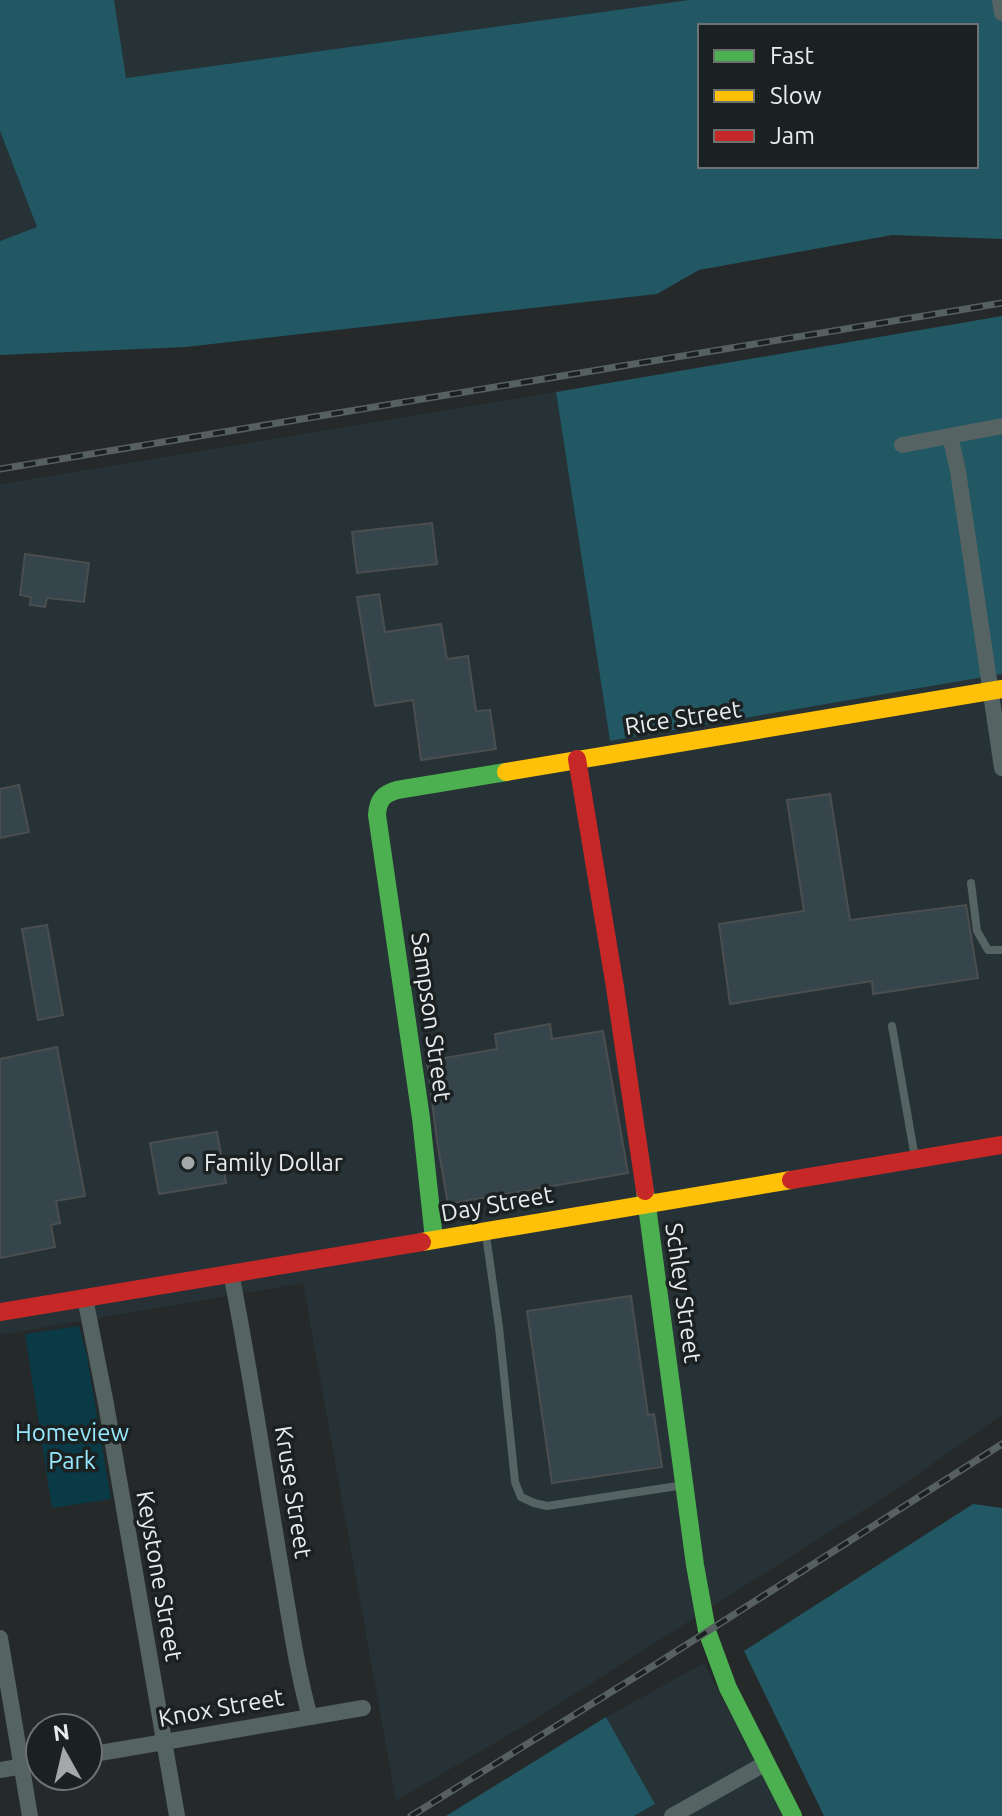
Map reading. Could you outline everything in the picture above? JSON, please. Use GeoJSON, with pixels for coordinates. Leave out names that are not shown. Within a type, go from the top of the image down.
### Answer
{"type":"FeatureCollection","features":[{"type":"Feature","properties":{"kind":"street"},"geometry":{"type":"LineString","coordinates":[[1000,0],[1002,13]]}},
{"type":"Feature","properties":{"kind":"street"},"geometry":{"type":"LineString","coordinates":[[902,445],[1002,426]]}},
{"type":"Feature","properties":{"kind":"street"},"geometry":{"type":"LineString","coordinates":[[950,436],[996,690],[1002,768]]}},
{"type":"Feature","properties":{"kind":"street","name":"Rice Street"},"geometry":{"type":"LineString","coordinates":[[377,803],[385,793],[397,790],[996,690]]}},
{"type":"Feature","properties":{"kind":"street","name":"Schley Street"},"geometry":{"type":"LineString","coordinates":[[577,759],[613,972],[695,1565],[707,1631],[728,1688],[793,1816]]}},
{"type":"Feature","properties":{"kind":"street","name":"Sampson Street"},"geometry":{"type":"LineString","coordinates":[[377,803],[421,1118],[434,1239]]}},
{"type":"Feature","properties":{"kind":"street","name":"Day Street"},"geometry":{"type":"LineString","coordinates":[[0,1312],[1002,1145]]}},
{"type":"Feature","properties":{"kind":"street","name":"Kruse Street"},"geometry":{"type":"LineString","coordinates":[[231,1273],[249,1364],[289,1613],[310,1717]]}},
{"type":"Feature","properties":{"kind":"street","name":"Keystone Street"},"geometry":{"type":"LineString","coordinates":[[85,1298],[177,1816]]}},
{"type":"Feature","properties":{"kind":"street"},"geometry":{"type":"LineString","coordinates":[[0,1638],[30,1816]]}},
{"type":"Feature","properties":{"kind":"street","name":"Knox Street"},"geometry":{"type":"LineString","coordinates":[[104,1752],[363,1708]]}},
{"type":"Feature","properties":{"kind":"street"},"geometry":{"type":"LineString","coordinates":[[672,1816],[766,1763]]}},
{"type":"Feature","properties":{"kind":"street"},"geometry":{"type":"LineString","coordinates":[[0,1770],[24,1766]]}},
{"type":"Feature","properties":{"kind":"lane"},"geometry":{"type":"LineString","coordinates":[[971,883],[977,931],[988,950],[1002,950]]}},
{"type":"Feature","properties":{"kind":"lane"},"geometry":{"type":"LineString","coordinates":[[892,1026],[915,1159]]}},
{"type":"Feature","properties":{"kind":"lane"},"geometry":{"type":"LineString","coordinates":[[485,1230],[515,1482],[521,1497],[547,1506],[684,1485]]}},
{"type":"Feature","properties":{"kind":"shaded area"},"geometry":{"type":"Polygon","coordinates":[[[0,0],[114,0],[126,78],[689,0],[1002,0],[1002,239],[892,235],[699,270],[657,294],[186,347],[0,355],[0,241],[37,227],[0,131],[0,0]]]}},
{"type":"Feature","properties":{"kind":"shaded area"},"geometry":{"type":"Polygon","coordinates":[[[114,0],[689,0],[125,78],[114,0]]]}},
{"type":"Feature","properties":{"kind":"shaded area"},"geometry":{"type":"Polygon","coordinates":[[[0,131],[37,227],[0,241],[0,131]]]}},
{"type":"Feature","properties":{"kind":"shaded area"},"geometry":{"type":"Polygon","coordinates":[[[1002,316],[1002,674],[610,741],[556,392],[1002,316]]]}},
{"type":"Feature","properties":{"kind":"shaded area"},"geometry":{"type":"Polygon","coordinates":[[[556,392],[610,741],[1002,674],[1002,1415],[897,1489],[537,1718],[396,1801],[303,1283],[0,1335],[0,484],[556,392]]]}},
{"type":"Feature","properties":{"kind":"shaded area"},"geometry":{"type":"Polygon","coordinates":[[[973,1504],[1002,1508],[1002,1816],[824,1816],[744,1651],[973,1504]]]}},
{"type":"Feature","properties":{"kind":"shaded area"},"geometry":{"type":"Polygon","coordinates":[[[704,1663],[782,1816],[634,1816],[655,1804],[606,1717],[704,1663]]]}},
{"type":"Feature","properties":{"kind":"shaded area"},"geometry":{"type":"Polygon","coordinates":[[[606,1717],[655,1804],[634,1816],[446,1816],[606,1717]]]}},
{"type":"Feature","properties":{"kind":"green space","name":"Homeview Park"},"geometry":{"type":"Polygon","coordinates":[[[79,1326],[87,1356],[111,1499],[52,1508],[25,1334],[79,1326]]]}},
{"type":"Feature","properties":{"kind":"building"},"geometry":{"type":"Polygon","coordinates":[[[432,523],[437,564],[357,573],[352,532],[432,523]]]}},
{"type":"Feature","properties":{"kind":"building"},"geometry":{"type":"Polygon","coordinates":[[[25,554],[89,563],[84,602],[47,598],[45,607],[30,605],[31,597],[20,595],[25,554]]]}},
{"type":"Feature","properties":{"kind":"building"},"geometry":{"type":"Polygon","coordinates":[[[379,594],[385,632],[441,624],[447,659],[468,656],[476,711],[490,710],[496,749],[421,760],[413,700],[375,706],[357,597],[379,594]]]}},
{"type":"Feature","properties":{"kind":"building"},"geometry":{"type":"Polygon","coordinates":[[[19,785],[29,832],[0,838],[0,789],[19,785]]]}},
{"type":"Feature","properties":{"kind":"building"},"geometry":{"type":"Polygon","coordinates":[[[830,794],[850,920],[966,905],[978,978],[873,994],[872,981],[730,1004],[719,924],[804,911],[787,800],[830,794]]]}},
{"type":"Feature","properties":{"kind":"building"},"geometry":{"type":"Polygon","coordinates":[[[47,925],[63,1015],[38,1020],[22,929],[47,925]]]}},
{"type":"Feature","properties":{"kind":"building"},"geometry":{"type":"Polygon","coordinates":[[[550,1024],[552,1039],[603,1031],[628,1173],[448,1204],[427,1061],[497,1049],[495,1034],[550,1024]]]}},
{"type":"Feature","properties":{"kind":"building"},"geometry":{"type":"Polygon","coordinates":[[[57,1047],[85,1196],[56,1201],[60,1223],[51,1225],[55,1247],[0,1258],[0,1059],[57,1047]]]}},
{"type":"Feature","properties":{"kind":"building","name":"Family Dollar"},"geometry":{"type":"Polygon","coordinates":[[[217,1132],[226,1183],[159,1194],[150,1143],[217,1132]]]}},
{"type":"Feature","properties":{"kind":"building"},"geometry":{"type":"Polygon","coordinates":[[[631,1296],[648,1415],[654,1414],[662,1467],[552,1483],[527,1311],[631,1296]]]}},
{"type":"Feature","properties":{"kind":"railway"},"geometry":{"type":"LineString","coordinates":[[0,469],[1002,303]]}},
{"type":"Feature","properties":{"kind":"railway"},"geometry":{"type":"LineString","coordinates":[[411,1816],[1002,1444]]}},
{"type":"Feature","properties":{"kind":"traffic: fast"},"geometry":{"type":"LineString","coordinates":[[434,1239],[421,1118],[377,815],[380,802],[388,793],[506,772]]}},
{"type":"Feature","properties":{"kind":"traffic: fast"},"geometry":{"type":"LineString","coordinates":[[645,1191],[695,1565],[707,1631],[728,1688],[793,1816]]}},
{"type":"Feature","properties":{"kind":"traffic: slow"},"geometry":{"type":"LineString","coordinates":[[506,772],[1002,689]]}},
{"type":"Feature","properties":{"kind":"traffic: slow"},"geometry":{"type":"LineString","coordinates":[[422,1242],[791,1180]]}},
{"type":"Feature","properties":{"kind":"traffic: jam"},"geometry":{"type":"LineString","coordinates":[[577,759],[645,1191]]}},
{"type":"Feature","properties":{"kind":"traffic: jam"},"geometry":{"type":"LineString","coordinates":[[791,1180],[1002,1145]]}},
{"type":"Feature","properties":{"kind":"traffic: jam"},"geometry":{"type":"LineString","coordinates":[[0,1312],[422,1242]]}},
{"type":"Feature","properties":{"kind":"place","name":"Family Dollar"},"geometry":{"type":"Point","coordinates":[188,1163]}}]}
